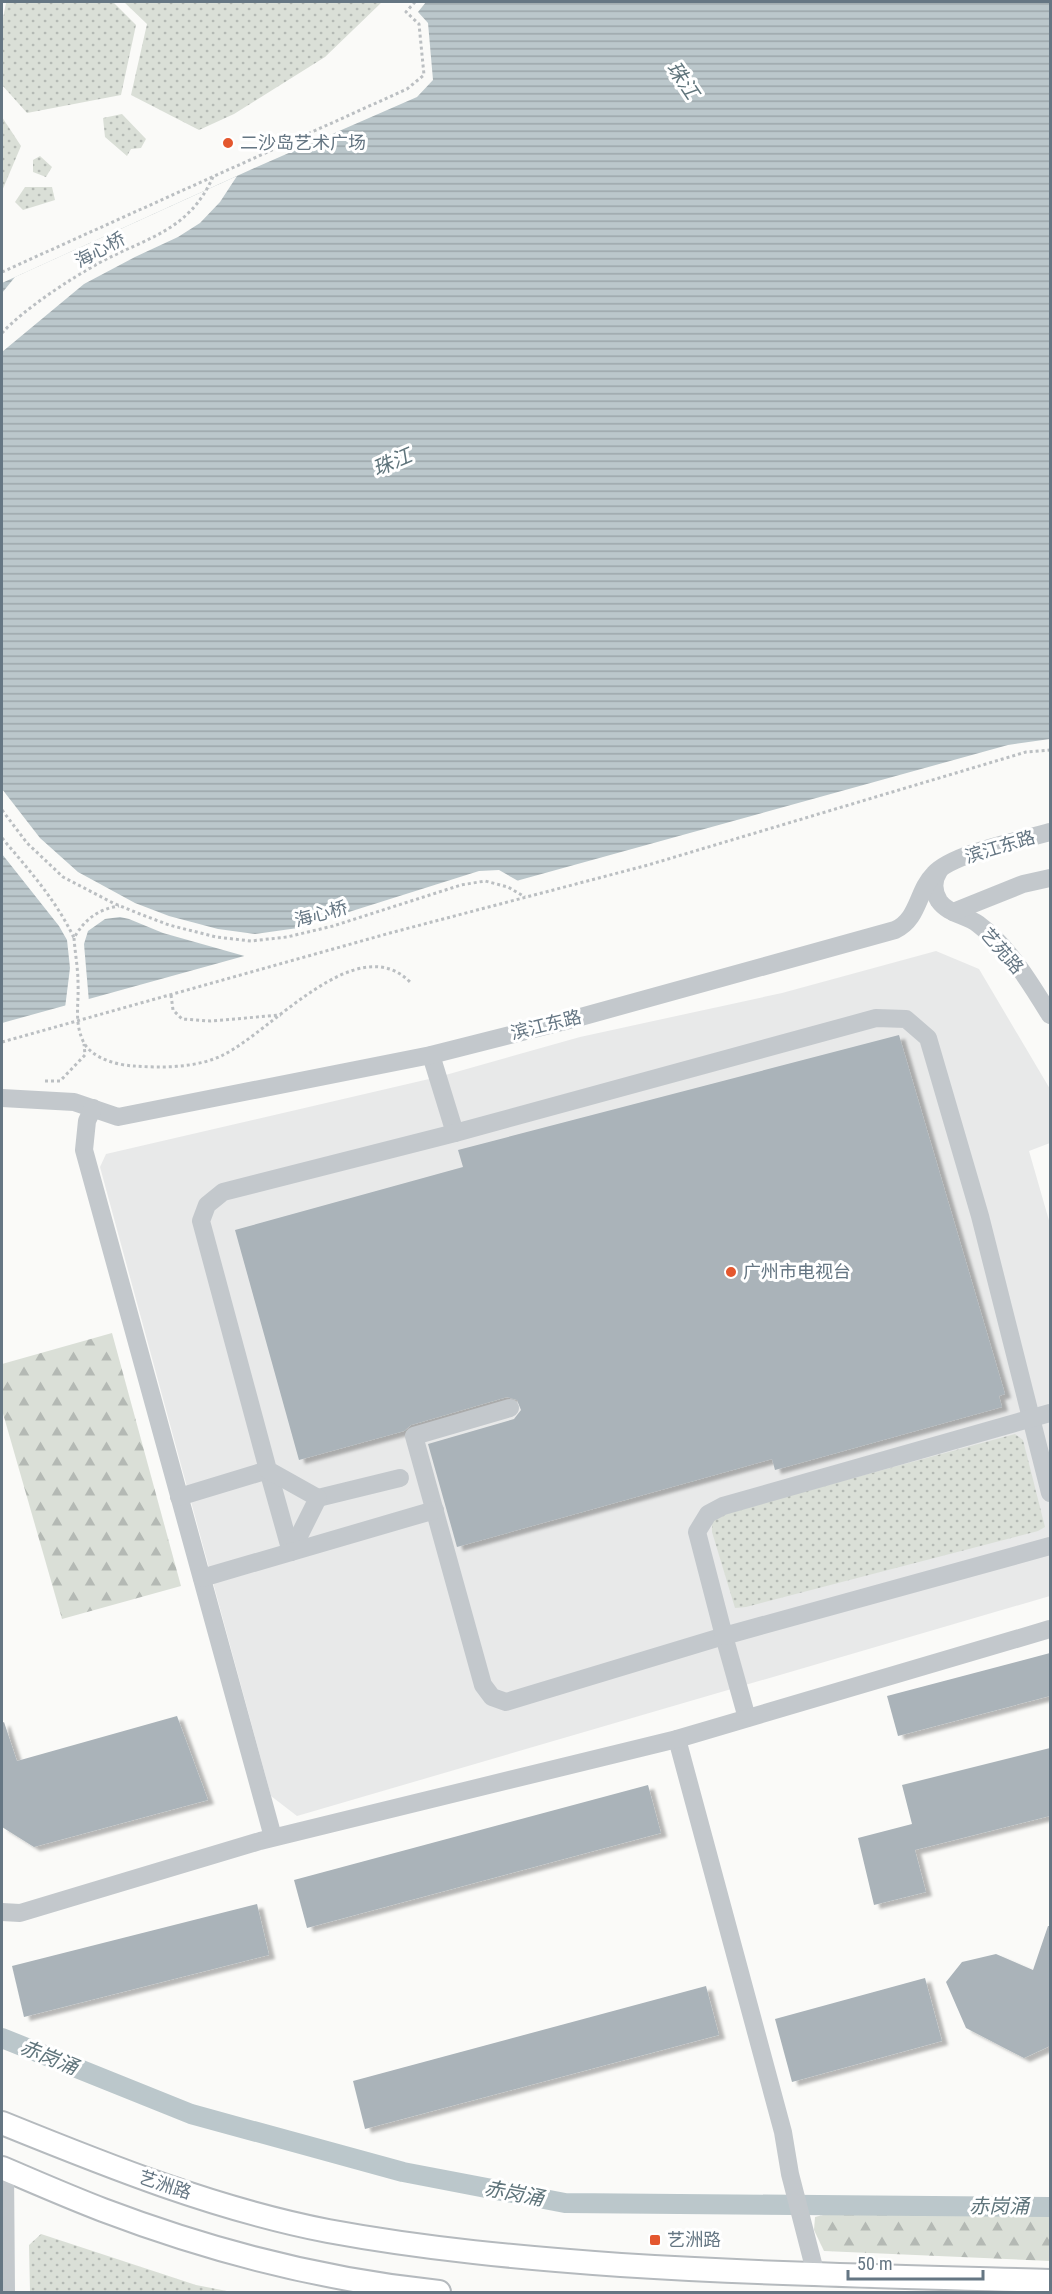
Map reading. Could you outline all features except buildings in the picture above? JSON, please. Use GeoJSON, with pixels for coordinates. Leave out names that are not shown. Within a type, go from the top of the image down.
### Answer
{"type":"FeatureCollection","features":[{"type":"Feature","properties":{"kind":"main road","name":"艺洲路"},"geometry":{"type":"LineString","coordinates":[[2,2123],[145,2180],[246,2211],[326,2230],[459,2251],[681,2269],[1050,2281]]}},
{"type":"Feature","properties":{"kind":"main road"},"geometry":{"type":"LineString","coordinates":[[3,2169],[103,2210],[240,2256],[367,2283],[426,2292]]}},
{"type":"Feature","properties":{"kind":"street","name":"滨江东路"},"geometry":{"type":"LineString","coordinates":[[2,1098],[74,1102],[118,1117],[431,1055],[896,930],[912,916],[926,883],[940,869],[975,854],[1050,832]]}},
{"type":"Feature","properties":{"kind":"street","name":"艺苑路"},"geometry":{"type":"LineString","coordinates":[[940,869],[935,877],[936,894],[945,908],[968,918],[994,938],[1050,1015]]}},
{"type":"Feature","properties":{"kind":"street"},"geometry":{"type":"LineString","coordinates":[[953,912],[1023,884],[1050,878]]}},
{"type":"Feature","properties":{"kind":"street"},"geometry":{"type":"LineString","coordinates":[[291,1552],[201,1221],[207,1205],[223,1192],[455,1133],[876,1018],[906,1018],[928,1038],[980,1216],[1050,1493]]}},
{"type":"Feature","properties":{"kind":"street"},"geometry":{"type":"LineString","coordinates":[[431,1055],[455,1133]]}},
{"type":"Feature","properties":{"kind":"street"},"geometry":{"type":"LineString","coordinates":[[93,1108],[87,1121],[84,1150],[273,1838]]}},
{"type":"Feature","properties":{"kind":"street"},"geometry":{"type":"LineString","coordinates":[[510,1408],[414,1436],[483,1685],[492,1697],[506,1702],[724,1636],[1050,1546]]}},
{"type":"Feature","properties":{"kind":"street"},"geometry":{"type":"LineString","coordinates":[[747,1718],[697,1532],[708,1514],[723,1506],[1050,1413]]}},
{"type":"Feature","properties":{"kind":"street"},"geometry":{"type":"LineString","coordinates":[[179,1497],[268,1470],[318,1498],[399,1478]]}},
{"type":"Feature","properties":{"kind":"street"},"geometry":{"type":"LineString","coordinates":[[291,1552],[318,1498]]}},
{"type":"Feature","properties":{"kind":"street"},"geometry":{"type":"LineString","coordinates":[[202,1578],[435,1510]]}},
{"type":"Feature","properties":{"kind":"street"},"geometry":{"type":"LineString","coordinates":[[2,1912],[20,1913],[273,1838],[677,1739],[1050,1629]]}},
{"type":"Feature","properties":{"kind":"street"},"geometry":{"type":"LineString","coordinates":[[677,1739],[783,2132],[790,2174],[816,2275]]}},
{"type":"Feature","properties":{"kind":"street"},"geometry":{"type":"LineString","coordinates":[[3,2169],[6,2292]]}},
{"type":"Feature","properties":{"kind":"path"},"geometry":{"type":"LineString","coordinates":[[2,272],[407,89],[424,75],[419,24],[406,12],[415,2]]}},
{"type":"Feature","properties":{"kind":"path","name":"海心桥"},"geometry":{"type":"LineString","coordinates":[[2,333],[15,318],[98,264],[150,241],[186,218],[208,189],[213,177]]}},
{"type":"Feature","properties":{"kind":"path"},"geometry":{"type":"LineString","coordinates":[[2,1042],[390,933],[648,865],[1026,752],[1050,750]]}},
{"type":"Feature","properties":{"kind":"path","name":"海心桥"},"geometry":{"type":"LineString","coordinates":[[2,810],[27,843],[63,877],[120,906],[169,925],[216,937],[251,941],[287,937],[333,926],[461,885],[485,881],[508,887],[526,897]]}},
{"type":"Feature","properties":{"kind":"path"},"geometry":{"type":"LineString","coordinates":[[2,838],[58,907],[74,938],[78,984],[76,1022],[84,1044],[85,1055],[60,1081],[37,1080]]}},
{"type":"Feature","properties":{"kind":"path"},"geometry":{"type":"LineString","coordinates":[[74,938],[82,924],[92,916],[120,906]]}},
{"type":"Feature","properties":{"kind":"path"},"geometry":{"type":"LineString","coordinates":[[84,1044],[97,1055],[126,1066],[148,1067],[198,1063],[222,1056],[251,1039],[333,979],[354,969],[388,967],[401,973],[410,982]]}},
{"type":"Feature","properties":{"kind":"path"},"geometry":{"type":"LineString","coordinates":[[171,995],[173,1010],[182,1019],[210,1021],[281,1015]]}},
{"type":"Feature","properties":{"kind":"shaded area"},"geometry":{"type":"Polygon","coordinates":[[[936,951],[979,969],[1050,1089],[1050,1143],[1029,1151],[1050,1224],[1050,1596],[297,1816],[271,1796],[100,1167],[106,1154],[442,1076],[580,1037],[782,993],[936,951]]]}},
{"type":"Feature","properties":{"kind":"green space"},"geometry":{"type":"Polygon","coordinates":[[[113,2],[136,25],[121,95],[27,113],[2,85],[2,23],[6,3],[113,2]]]}},
{"type":"Feature","properties":{"kind":"green space"},"geometry":{"type":"Polygon","coordinates":[[[124,2],[382,2],[325,57],[234,114],[199,130],[131,95],[147,24],[124,2]]]}},
{"type":"Feature","properties":{"kind":"green space"},"geometry":{"type":"Polygon","coordinates":[[[122,114],[146,139],[141,148],[131,149],[127,156],[105,137],[103,118],[122,114]]]}},
{"type":"Feature","properties":{"kind":"green space"},"geometry":{"type":"Polygon","coordinates":[[[2,117],[21,146],[2,191],[2,117]]]}},
{"type":"Feature","properties":{"kind":"green space"},"geometry":{"type":"Polygon","coordinates":[[[40,156],[52,167],[46,177],[33,172],[33,160],[40,156]]]}},
{"type":"Feature","properties":{"kind":"green space"},"geometry":{"type":"Polygon","coordinates":[[[25,187],[52,187],[55,200],[23,210],[15,202],[25,187]]]}},
{"type":"Feature","properties":{"kind":"green space"},"geometry":{"type":"Polygon","coordinates":[[[112,1333],[181,1586],[62,1619],[2,1410],[2,1364],[112,1333]]]}},
{"type":"Feature","properties":{"kind":"green space"},"geometry":{"type":"Polygon","coordinates":[[[1015,1434],[1023,1440],[1045,1527],[1038,1531],[735,1608],[712,1532],[712,1521],[717,1515],[1015,1434]]]}},
{"type":"Feature","properties":{"kind":"green space"},"geometry":{"type":"Polygon","coordinates":[[[827,2214],[1050,2215],[1050,2261],[824,2251],[814,2230],[815,2217],[827,2214]]]}},
{"type":"Feature","properties":{"kind":"green space"},"geometry":{"type":"Polygon","coordinates":[[[41,2234],[196,2285],[232,2292],[30,2292],[29,2245],[41,2234]]]}},
{"type":"Feature","properties":{"kind":"water","name":"珠江"},"geometry":{"type":"Polygon","coordinates":[[[426,2],[1050,2],[1050,739],[1008,745],[2,1023],[2,283],[417,97],[433,80],[428,23],[418,12],[426,2]]]}},
{"type":"Feature","properties":{"kind":"pier"},"geometry":{"type":"Polygon","coordinates":[[[237,176],[220,202],[200,223],[178,237],[84,284],[2,352],[2,293],[15,277],[237,176]]]}},
{"type":"Feature","properties":{"kind":"pier"},"geometry":{"type":"Polygon","coordinates":[[[2,789],[40,838],[78,872],[135,903],[169,916],[218,929],[255,934],[298,928],[479,871],[499,870],[520,882],[248,957],[163,933],[129,919],[120,917],[105,919],[88,931],[84,944],[89,1002],[65,1008],[70,968],[67,940],[59,926],[2,854],[2,789]]]}},
{"type":"Feature","properties":{"kind":"waterway","name":"赤岗涌"},"geometry":{"type":"LineString","coordinates":[[2,2038],[191,2114],[403,2172],[565,2203],[1050,2207]]}},
{"type":"Feature","properties":{"kind":"place","name":"二沙岛艺术广场"},"geometry":{"type":"Point","coordinates":[228,143]}},
{"type":"Feature","properties":{"kind":"place","name":"广州市电视台"},"geometry":{"type":"Point","coordinates":[731,1272]}},
{"type":"Feature","properties":{"kind":"place","name":"艺洲路"},"geometry":{"type":"Point","coordinates":[655,2240]}}]}
